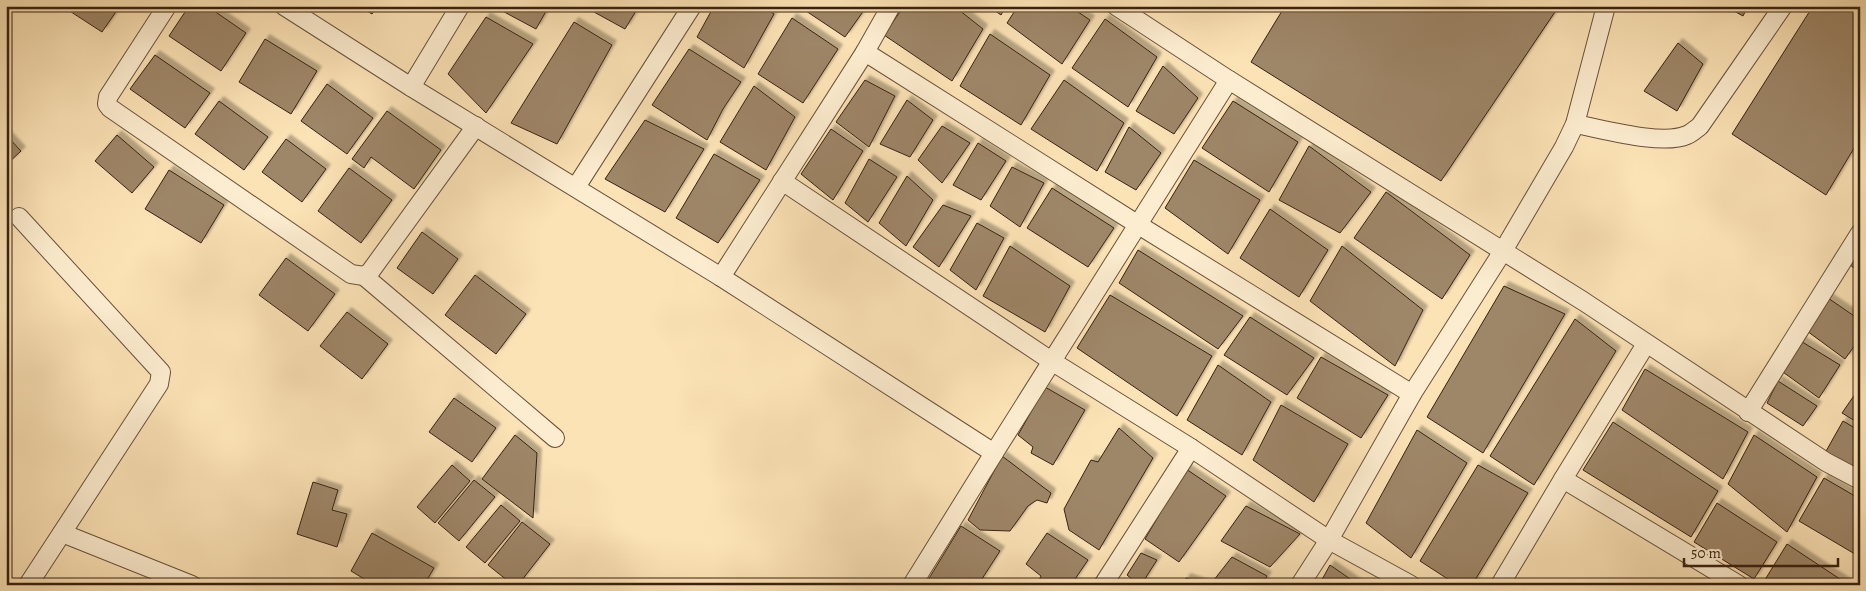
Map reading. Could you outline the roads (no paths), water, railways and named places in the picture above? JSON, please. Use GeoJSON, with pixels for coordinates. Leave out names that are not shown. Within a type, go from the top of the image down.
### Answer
{"type":"FeatureCollection","features":[{"type":"Feature","properties":{"kind":"street"},"geometry":{"type":"LineString","coordinates":[[168,6],[108,97],[106,104],[351,274],[364,276],[555,438]]}},
{"type":"Feature","properties":{"kind":"street"},"geometry":{"type":"LineString","coordinates":[[284,6],[411,87],[720,277],[994,453]]}},
{"type":"Feature","properties":{"kind":"street"},"geometry":{"type":"LineString","coordinates":[[411,87],[460,6]]}},
{"type":"Feature","properties":{"kind":"street"},"geometry":{"type":"LineString","coordinates":[[576,187],[692,6]]}},
{"type":"Feature","properties":{"kind":"street"},"geometry":{"type":"LineString","coordinates":[[720,277],[865,52],[891,6]]}},
{"type":"Feature","properties":{"kind":"street"},"geometry":{"type":"LineString","coordinates":[[1116,6],[1229,80],[1583,301],[1826,462],[1860,480]]}},
{"type":"Feature","properties":{"kind":"street"},"geometry":{"type":"LineString","coordinates":[[1300,585],[1329,540],[1412,394],[1550,173],[1575,124],[1606,6]]}},
{"type":"Feature","properties":{"kind":"street"},"geometry":{"type":"LineString","coordinates":[[1575,124],[1642,137],[1673,138],[1687,135],[1700,126],[1783,6]]}},
{"type":"Feature","properties":{"kind":"street"},"geometry":{"type":"LineString","coordinates":[[865,52],[1137,224],[1412,394]]}},
{"type":"Feature","properties":{"kind":"street"},"geometry":{"type":"LineString","coordinates":[[912,585],[1229,80]]}},
{"type":"Feature","properties":{"kind":"street"},"geometry":{"type":"LineString","coordinates":[[364,276],[370,272],[476,126]]}},
{"type":"Feature","properties":{"kind":"street"},"geometry":{"type":"LineString","coordinates":[[782,181],[1053,362],[1191,448],[1329,540],[1412,585]]}},
{"type":"Feature","properties":{"kind":"street"},"geometry":{"type":"LineString","coordinates":[[18,217],[161,372],[159,384],[28,585]]}},
{"type":"Feature","properties":{"kind":"street"},"geometry":{"type":"LineString","coordinates":[[1748,412],[1860,233]]}},
{"type":"Feature","properties":{"kind":"street"},"geometry":{"type":"LineString","coordinates":[[1500,585],[1646,344]]}},
{"type":"Feature","properties":{"kind":"street"},"geometry":{"type":"LineString","coordinates":[[1103,585],[1191,448]]}},
{"type":"Feature","properties":{"kind":"street"},"geometry":{"type":"LineString","coordinates":[[1563,479],[1734,583]]}},
{"type":"Feature","properties":{"kind":"street"},"geometry":{"type":"LineString","coordinates":[[62,533],[192,585]]}}]}
